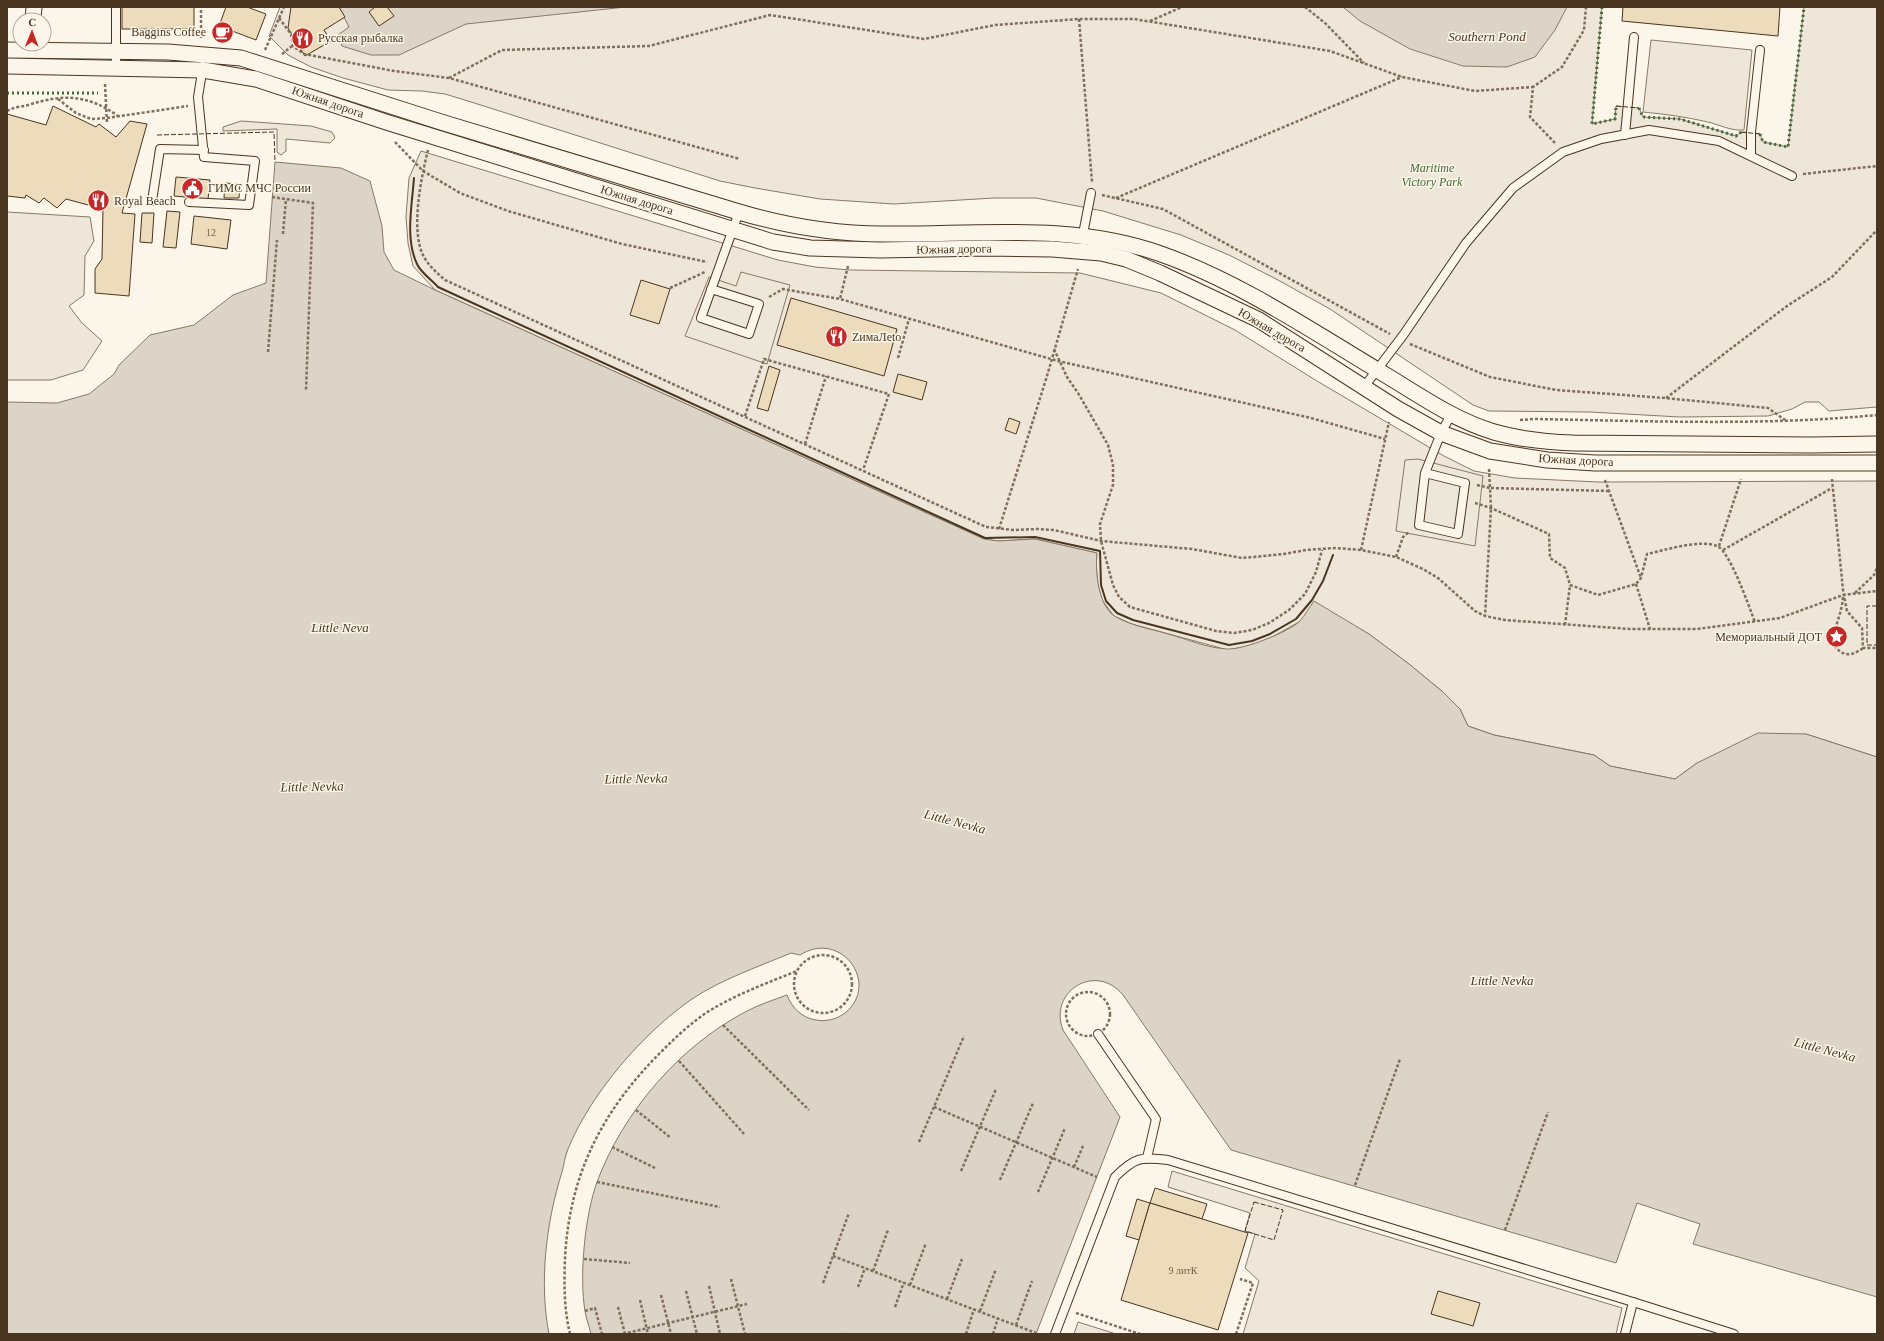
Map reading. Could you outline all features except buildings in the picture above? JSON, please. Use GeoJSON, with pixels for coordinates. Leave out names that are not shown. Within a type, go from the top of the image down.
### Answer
{"type":"FeatureCollection","features":[{"type":"Feature","properties":{"kind":"street","name":"Южная дорога"},"geometry":{"type":"LineString","coordinates":[[52,48],[116,51],[202,48],[262,64],[441,122],[776,223],[805,228],[881,234],[1014,232],[1081,244],[1102,253],[1126,260],[1259,320],[1364,387],[1441,433],[1490,451],[1547,460],[1603,463],[1877,463]]}},
{"type":"Feature","properties":{"kind":"street"},"geometry":{"type":"LineString","coordinates":[[31,52],[31,66]]}},
{"type":"Feature","properties":{"kind":"street","name":"Южная дорога"},"geometry":{"type":"LineString","coordinates":[[7,66],[116,67],[203,70],[256,79],[433,141],[773,242],[810,248],[880,250],[987,248],[1081,244],[1118,240],[1161,254],[1208,273],[1270,306],[1468,422],[1496,432],[1550,442],[1803,445],[1877,444]]}},
{"type":"Feature","properties":{"kind":"lane"},"geometry":{"type":"LineString","coordinates":[[116,7],[116,67]]}},
{"type":"Feature","properties":{"kind":"lane"},"geometry":{"type":"LineString","coordinates":[[1625,135],[1634,37]]}},
{"type":"Feature","properties":{"kind":"lane"},"geometry":{"type":"LineString","coordinates":[[189,202],[249,204],[255,161],[204,157],[198,97],[203,70],[202,48]]}},
{"type":"Feature","properties":{"kind":"lane"},"geometry":{"type":"LineString","coordinates":[[1751,155],[1751,132],[1760,50]]}},
{"type":"Feature","properties":{"kind":"lane"},"geometry":{"type":"LineString","coordinates":[[433,141],[441,122]]}},
{"type":"Feature","properties":{"kind":"lane"},"geometry":{"type":"LineString","coordinates":[[1364,387],[1400,340],[1466,243],[1513,188],[1563,152],[1601,139],[1649,130],[1719,141],[1751,155],[1792,176]]}},
{"type":"Feature","properties":{"kind":"lane"},"geometry":{"type":"LineString","coordinates":[[152,201],[160,149],[204,150]]}},
{"type":"Feature","properties":{"kind":"lane"},"geometry":{"type":"LineString","coordinates":[[1081,244],[1091,193]]}},
{"type":"Feature","properties":{"kind":"lane"},"geometry":{"type":"LineString","coordinates":[[711,289],[759,304],[749,334],[701,318],[711,289],[720,265],[732,230],[739,212]]}},
{"type":"Feature","properties":{"kind":"lane"},"geometry":{"type":"LineString","coordinates":[[840,231],[840,249]]}},
{"type":"Feature","properties":{"kind":"lane"},"geometry":{"type":"LineString","coordinates":[[1425,473],[1465,483],[1458,534],[1419,525],[1425,473],[1441,433],[1452,413]]}},
{"type":"Feature","properties":{"kind":"lane"},"geometry":{"type":"LineString","coordinates":[[1098,1034],[1156,1119],[1147,1158]]}},
{"type":"Feature","properties":{"kind":"lane"},"geometry":{"type":"LineString","coordinates":[[1055,1334],[1115,1177],[1130,1162],[1147,1158],[1168,1160],[1734,1334]]}},
{"type":"Feature","properties":{"kind":"lane"},"geometry":{"type":"LineString","coordinates":[[1625,1334],[1633,1302]]}},
{"type":"Feature","properties":{"kind":"path"},"geometry":{"type":"LineString","coordinates":[[201,7],[202,48]]}},
{"type":"Feature","properties":{"kind":"path"},"geometry":{"type":"LineString","coordinates":[[263,54],[284,7]]}},
{"type":"Feature","properties":{"kind":"path"},"geometry":{"type":"LineString","coordinates":[[1149,22],[1182,7]]}},
{"type":"Feature","properties":{"kind":"path"},"geometry":{"type":"LineString","coordinates":[[1305,7],[1325,23],[1364,64]]}},
{"type":"Feature","properties":{"kind":"path"},"geometry":{"type":"LineString","coordinates":[[449,78],[502,50],[649,46],[770,15],[924,39],[995,25],[1079,19],[1134,19],[1330,52],[1402,77],[1475,90],[1533,87],[1562,67],[1584,30],[1586,7]]}},
{"type":"Feature","properties":{"kind":"path"},"geometry":{"type":"LineString","coordinates":[[279,18],[291,34],[293,46],[304,54],[394,71],[449,78],[740,160]]}},
{"type":"Feature","properties":{"kind":"path"},"geometry":{"type":"LineString","coordinates":[[1079,19],[1092,178],[1091,193],[1163,209],[1400,340],[1490,377],[1556,390],[1665,398],[1768,408],[1785,420]]}},
{"type":"Feature","properties":{"kind":"path"},"geometry":{"type":"LineString","coordinates":[[283,54],[293,46]]}},
{"type":"Feature","properties":{"kind":"path"},"geometry":{"type":"LineString","coordinates":[[1116,198],[1402,77]]}},
{"type":"Feature","properties":{"kind":"path"},"geometry":{"type":"LineString","coordinates":[[105,82],[107,124]]}},
{"type":"Feature","properties":{"kind":"path"},"geometry":{"type":"LineString","coordinates":[[1533,87],[1530,117],[1563,152]]}},
{"type":"Feature","properties":{"kind":"path"},"geometry":{"type":"LineString","coordinates":[[7,111],[38,101],[75,98],[89,100],[106,108],[118,116]]}},
{"type":"Feature","properties":{"kind":"path"},"geometry":{"type":"LineString","coordinates":[[58,99],[76,113],[91,119],[107,118],[199,104]]}},
{"type":"Feature","properties":{"kind":"path"},"geometry":{"type":"LineString","coordinates":[[389,137],[423,171],[460,193],[508,211],[622,244],[720,265]]}},
{"type":"Feature","properties":{"kind":"path"},"geometry":{"type":"LineString","coordinates":[[433,141],[423,171],[418,223],[419,243],[424,257],[445,280],[986,527],[999,529],[1054,530],[1101,541],[1192,549],[1242,558],[1335,548],[1361,550],[1396,557],[1423,568],[1438,578],[1475,611],[1484,616],[1505,620],[1565,625],[1650,629],[1697,629],[1780,618],[1843,595],[1877,591]]}},
{"type":"Feature","properties":{"kind":"path"},"geometry":{"type":"LineString","coordinates":[[1792,176],[1877,166]]}},
{"type":"Feature","properties":{"kind":"path"},"geometry":{"type":"LineString","coordinates":[[272,197],[313,202],[306,390]]}},
{"type":"Feature","properties":{"kind":"path"},"geometry":{"type":"LineString","coordinates":[[283,234],[286,199]]}},
{"type":"Feature","properties":{"kind":"path"},"geometry":{"type":"LineString","coordinates":[[1665,398],[1787,306],[1832,277],[1877,230]]}},
{"type":"Feature","properties":{"kind":"path"},"geometry":{"type":"LineString","coordinates":[[268,352],[277,240]]}},
{"type":"Feature","properties":{"kind":"path"},"geometry":{"type":"LineString","coordinates":[[670,288],[720,265]]}},
{"type":"Feature","properties":{"kind":"path"},"geometry":{"type":"LineString","coordinates":[[840,299],[848,266]]}},
{"type":"Feature","properties":{"kind":"path"},"geometry":{"type":"LineString","coordinates":[[999,529],[1045,384],[1078,269]]}},
{"type":"Feature","properties":{"kind":"path"},"geometry":{"type":"LineString","coordinates":[[759,304],[783,289],[840,299],[1058,361],[1311,418],[1385,439]]}},
{"type":"Feature","properties":{"kind":"path"},"geometry":{"type":"LineString","coordinates":[[898,358],[909,319]]}},
{"type":"Feature","properties":{"kind":"path"},"geometry":{"type":"LineString","coordinates":[[1054,349],[1058,361],[1108,445],[1113,465],[1113,485],[1100,524],[1101,541],[1113,585],[1119,597],[1130,607],[1216,631],[1234,632],[1252,630],[1269,623],[1289,610],[1305,594],[1316,572],[1322,550]]}},
{"type":"Feature","properties":{"kind":"path"},"geometry":{"type":"LineString","coordinates":[[744,416],[764,359],[889,394],[863,470]]}},
{"type":"Feature","properties":{"kind":"path"},"geometry":{"type":"LineString","coordinates":[[805,444],[826,376]]}},
{"type":"Feature","properties":{"kind":"path"},"geometry":{"type":"LineString","coordinates":[[1514,422],[1534,419],[1728,423],[1877,415]]}},
{"type":"Feature","properties":{"kind":"path"},"geometry":{"type":"LineString","coordinates":[[1361,550],[1390,420]]}},
{"type":"Feature","properties":{"kind":"path"},"geometry":{"type":"LineString","coordinates":[[1484,616],[1491,508],[1489,469]]}},
{"type":"Feature","properties":{"kind":"path"},"geometry":{"type":"LineString","coordinates":[[1832,478],[1843,595],[1842,608],[1834,633],[1834,643],[1848,655],[1852,655],[1863,648],[1877,648]]}},
{"type":"Feature","properties":{"kind":"path"},"geometry":{"type":"LineString","coordinates":[[1719,546],[1741,479]]}},
{"type":"Feature","properties":{"kind":"path"},"geometry":{"type":"LineString","coordinates":[[1605,480],[1641,578]]}},
{"type":"Feature","properties":{"kind":"path"},"geometry":{"type":"LineString","coordinates":[[1465,483],[1490,488],[1609,491]]}},
{"type":"Feature","properties":{"kind":"path"},"geometry":{"type":"LineString","coordinates":[[1723,550],[1832,488]]}},
{"type":"Feature","properties":{"kind":"path"},"geometry":{"type":"LineString","coordinates":[[1463,499],[1491,508],[1549,534],[1550,558],[1565,568],[1570,585],[1565,625]]}},
{"type":"Feature","properties":{"kind":"path"},"geometry":{"type":"LineString","coordinates":[[1396,557],[1403,537],[1419,525]]}},
{"type":"Feature","properties":{"kind":"path"},"geometry":{"type":"LineString","coordinates":[[1570,585],[1598,595],[1636,584],[1641,578],[1647,554],[1692,544],[1712,544],[1719,546],[1729,557],[1755,622]]}},
{"type":"Feature","properties":{"kind":"path"},"geometry":{"type":"LineString","coordinates":[[1854,594],[1874,575],[1877,568]]}},
{"type":"Feature","properties":{"kind":"path"},"geometry":{"type":"LineString","coordinates":[[1636,584],[1650,629]]}},
{"type":"Feature","properties":{"kind":"path"},"geometry":{"type":"LineString","coordinates":[[1843,595],[1848,611],[1859,624],[1863,632],[1863,648]]}},
{"type":"Feature","properties":{"kind":"path"},"geometry":{"type":"LineString","coordinates":[[570,1334],[566,1318],[564,1292],[569,1220],[580,1176],[590,1148],[603,1123],[646,1066],[692,1024],[708,1012],[734,997],[797,971],[804,962],[815,956],[822,955],[834,956],[845,964],[850,972],[853,984],[850,996],[843,1005],[833,1011],[820,1013],[809,1009],[800,1001],[795,990],[794,981],[797,971]]}},
{"type":"Feature","properties":{"kind":"path"},"geometry":{"type":"LineString","coordinates":[[1079,994],[1094,994],[1106,1003],[1109,1018],[1105,1027],[1098,1034],[1083,1036],[1074,1031],[1068,1024],[1067,1009],[1071,1000],[1079,994]]}},
{"type":"Feature","properties":{"kind":"path"},"geometry":{"type":"LineString","coordinates":[[723,1025],[809,1110]]}},
{"type":"Feature","properties":{"kind":"path"},"geometry":{"type":"LineString","coordinates":[[919,1142],[964,1036]]}},
{"type":"Feature","properties":{"kind":"path"},"geometry":{"type":"LineString","coordinates":[[1354,1185],[1400,1059]]}},
{"type":"Feature","properties":{"kind":"path"},"geometry":{"type":"LineString","coordinates":[[679,1061],[744,1134]]}},
{"type":"Feature","properties":{"kind":"path"},"geometry":{"type":"LineString","coordinates":[[961,1171],[996,1089]]}},
{"type":"Feature","properties":{"kind":"path"},"geometry":{"type":"LineString","coordinates":[[1000,1180],[1033,1103]]}},
{"type":"Feature","properties":{"kind":"path"},"geometry":{"type":"LineString","coordinates":[[934,1107],[1096,1177]]}},
{"type":"Feature","properties":{"kind":"path"},"geometry":{"type":"LineString","coordinates":[[636,1110],[671,1138]]}},
{"type":"Feature","properties":{"kind":"path"},"geometry":{"type":"LineString","coordinates":[[1504,1230],[1548,1112]]}},
{"type":"Feature","properties":{"kind":"path"},"geometry":{"type":"LineString","coordinates":[[1038,1192],[1065,1128]]}},
{"type":"Feature","properties":{"kind":"path"},"geometry":{"type":"LineString","coordinates":[[1074,1167],[1083,1146]]}},
{"type":"Feature","properties":{"kind":"path"},"geometry":{"type":"LineString","coordinates":[[612,1147],[655,1168]]}},
{"type":"Feature","properties":{"kind":"path"},"geometry":{"type":"LineString","coordinates":[[597,1182],[720,1207]]}},
{"type":"Feature","properties":{"kind":"path"},"geometry":{"type":"LineString","coordinates":[[823,1283],[849,1212]]}},
{"type":"Feature","properties":{"kind":"path"},"geometry":{"type":"LineString","coordinates":[[872,1271],[888,1230]]}},
{"type":"Feature","properties":{"kind":"path"},"geometry":{"type":"LineString","coordinates":[[910,1285],[926,1243]]}},
{"type":"Feature","properties":{"kind":"path"},"geometry":{"type":"LineString","coordinates":[[833,1256],[1036,1333]]}},
{"type":"Feature","properties":{"kind":"path"},"geometry":{"type":"LineString","coordinates":[[947,1299],[962,1259]]}},
{"type":"Feature","properties":{"kind":"path"},"geometry":{"type":"LineString","coordinates":[[584,1260],[630,1263]]}},
{"type":"Feature","properties":{"kind":"path"},"geometry":{"type":"LineString","coordinates":[[858,1287],[865,1268]]}},
{"type":"Feature","properties":{"kind":"path"},"geometry":{"type":"LineString","coordinates":[[980,1311],[996,1269]]}},
{"type":"Feature","properties":{"kind":"path"},"geometry":{"type":"LineString","coordinates":[[731,1279],[745,1334]]}},
{"type":"Feature","properties":{"kind":"path"},"geometry":{"type":"LineString","coordinates":[[1236,1334],[1253,1283],[1240,1279]]}},
{"type":"Feature","properties":{"kind":"path"},"geometry":{"type":"LineString","coordinates":[[1016,1325],[1032,1281]]}},
{"type":"Feature","properties":{"kind":"path"},"geometry":{"type":"LineString","coordinates":[[895,1306],[904,1282]]}},
{"type":"Feature","properties":{"kind":"path"},"geometry":{"type":"LineString","coordinates":[[709,1286],[720,1334]]}},
{"type":"Feature","properties":{"kind":"path"},"geometry":{"type":"LineString","coordinates":[[686,1291],[697,1334]]}},
{"type":"Feature","properties":{"kind":"path"},"geometry":{"type":"LineString","coordinates":[[661,1295],[671,1334]]}},
{"type":"Feature","properties":{"kind":"path"},"geometry":{"type":"LineString","coordinates":[[640,1300],[648,1334]]}},
{"type":"Feature","properties":{"kind":"path"},"geometry":{"type":"LineString","coordinates":[[618,1307],[624,1334],[747,1304]]}},
{"type":"Feature","properties":{"kind":"path"},"geometry":{"type":"LineString","coordinates":[[585,1310],[595,1308],[602,1334]]}},
{"type":"Feature","properties":{"kind":"path"},"geometry":{"type":"LineString","coordinates":[[966,1334],[974,1309]]}},
{"type":"Feature","properties":{"kind":"path"},"geometry":{"type":"LineString","coordinates":[[1064,1309],[1140,1334]]}},
{"type":"Feature","properties":{"kind":"path"},"geometry":{"type":"LineString","coordinates":[[993,1334],[998,1318]]}},
{"type":"Feature","properties":{"kind":"green space","name":"Maritime Victory Park"},"geometry":{"type":"Polygon","coordinates":[[[280,7],[1602,7],[1592,124],[1615,119],[1616,106],[1639,108],[1643,117],[1680,119],[1736,136],[1744,132],[1760,134],[1763,142],[1788,147],[1804,7],[1877,7],[1877,407],[1829,411],[1819,402],[1805,402],[1792,409],[1768,416],[1680,417],[1590,412],[1489,411],[1473,405],[1330,309],[1229,255],[1181,235],[1103,211],[1036,198],[994,198],[894,204],[820,199],[720,181],[445,94],[422,91],[388,90],[343,78],[311,67],[288,55],[269,36],[280,7]]]}},
{"type":"Feature","properties":{"kind":"green space"},"geometry":{"type":"Polygon","coordinates":[[[1651,40],[1752,50],[1744,130],[1730,129],[1708,122],[1684,117],[1643,112],[1651,40]]]}},
{"type":"Feature","properties":{"kind":"green space"},"geometry":{"type":"Polygon","coordinates":[[[241,121],[311,126],[332,132],[335,138],[330,143],[286,139],[286,151],[281,155],[277,152],[277,129],[223,131],[223,127],[241,121]]]}},
{"type":"Feature","properties":{"kind":"green space"},"geometry":{"type":"Polygon","coordinates":[[[421,151],[778,260],[815,267],[850,270],[1080,273],[1161,293],[1235,330],[1317,381],[1444,456],[1474,471],[1515,478],[1598,482],[1877,481],[1877,757],[1806,734],[1697,763],[1675,779],[1610,766],[1594,755],[1494,735],[1468,726],[1460,709],[1443,692],[1369,634],[1343,620],[1299,622],[1272,637],[1252,645],[1228,650],[1132,624],[1114,616],[1102,600],[1098,585],[1096,564],[1097,553],[1035,539],[998,541],[984,539],[435,290],[413,266],[408,243],[406,217],[409,178],[421,151]]]}},
{"type":"Feature","properties":{"kind":"green space"},"geometry":{"type":"Polygon","coordinates":[[[7,212],[90,217],[94,241],[85,256],[84,295],[69,306],[82,323],[102,341],[83,370],[51,380],[7,380],[7,212]]]}},
{"type":"Feature","properties":{"kind":"green space"},"geometry":{"type":"Polygon","coordinates":[[[1172,1171],[1622,1308],[1616,1334],[1243,1334],[1259,1281],[1245,1268],[1255,1234],[1245,1231],[1250,1213],[1168,1187],[1172,1171]]]}},
{"type":"Feature","properties":{"kind":"green space"},"geometry":{"type":"Polygon","coordinates":[[[1078,1322],[1116,1334],[1074,1334],[1078,1322]]]}},
{"type":"Feature","properties":{"kind":"shaded area"},"geometry":{"type":"Polygon","coordinates":[[[741,272],[790,285],[767,364],[685,336],[709,277],[736,286],[741,272]]]}},
{"type":"Feature","properties":{"kind":"shaded area"},"geometry":{"type":"Polygon","coordinates":[[[1418,459],[1483,476],[1475,546],[1396,531],[1405,460],[1418,459]]]}},
{"type":"Feature","properties":{"kind":"water"},"geometry":{"type":"Polygon","coordinates":[[[339,7],[626,7],[466,24],[399,55],[371,55],[342,46],[338,35],[349,27],[339,7]]]}},
{"type":"Feature","properties":{"kind":"water","name":"Southern Pond"},"geometry":{"type":"Polygon","coordinates":[[[1343,7],[1567,7],[1555,30],[1535,57],[1507,67],[1463,66],[1410,49],[1360,21],[1343,7]]]}},
{"type":"Feature","properties":{"kind":"water"},"geometry":{"type":"Polygon","coordinates":[[[275,162],[341,168],[370,181],[382,226],[384,252],[394,270],[435,290],[984,539],[998,541],[1035,539],[1097,553],[1097,579],[1105,605],[1116,617],[1128,623],[1205,645],[1234,649],[1265,640],[1286,630],[1300,621],[1314,601],[1369,634],[1409,664],[1443,692],[1460,709],[1468,726],[1494,735],[1594,755],[1610,766],[1675,779],[1697,763],[1758,733],[1806,734],[1877,757],[1877,1297],[1693,1244],[1700,1224],[1637,1203],[1616,1263],[1231,1150],[1123,995],[1112,985],[1100,981],[1088,981],[1077,986],[1068,993],[1062,1003],[1060,1016],[1063,1030],[1120,1117],[1036,1334],[591,1334],[585,1314],[583,1297],[583,1264],[586,1228],[597,1182],[608,1156],[622,1131],[656,1084],[676,1063],[698,1043],[721,1026],[745,1012],[787,995],[798,1012],[811,1019],[820,1021],[827,1020],[845,1013],[855,1001],[859,988],[857,975],[851,963],[842,954],[829,949],[815,949],[800,955],[791,953],[753,968],[715,985],[692,999],[655,1029],[620,1066],[604,1086],[578,1128],[568,1149],[556,1191],[548,1232],[544,1273],[546,1314],[549,1334],[7,1334],[7,402],[57,403],[89,394],[114,374],[119,365],[150,335],[194,325],[233,295],[266,283],[275,162]]]}},
{"type":"Feature","properties":{"kind":"hedge"},"geometry":{"type":"LineString","coordinates":[[1602,7],[1592,124],[1615,119],[1616,106]]}},
{"type":"Feature","properties":{"kind":"hedge"},"geometry":{"type":"LineString","coordinates":[[1760,134],[1763,142],[1788,147],[1804,7]]}},
{"type":"Feature","properties":{"kind":"hedge"},"geometry":{"type":"LineString","coordinates":[[7,93],[98,93]]}},
{"type":"Feature","properties":{"kind":"hedge"},"geometry":{"type":"LineString","coordinates":[[1639,108],[1643,117],[1680,119],[1736,136],[1741,132]]}},
{"type":"Feature","properties":{"kind":"fence"},"geometry":{"type":"LineString","coordinates":[[1616,106],[1639,108]]}},
{"type":"Feature","properties":{"kind":"fence"},"geometry":{"type":"LineString","coordinates":[[157,135],[274,132],[275,162]]}},
{"type":"Feature","properties":{"kind":"fence"},"geometry":{"type":"LineString","coordinates":[[1741,132],[1760,134]]}},
{"type":"Feature","properties":{"kind":"fence"},"geometry":{"type":"LineString","coordinates":[[1877,606],[1867,606],[1867,645],[1877,645]]}},
{"type":"Feature","properties":{"kind":"fence"},"geometry":{"type":"LineString","coordinates":[[1254,1202],[1283,1210],[1274,1240],[1245,1231],[1254,1202]]}},
{"type":"Feature","properties":{"kind":"wall"},"geometry":{"type":"LineString","coordinates":[[414,178],[410,222],[413,254],[421,270],[438,287],[985,538],[1035,537],[1100,551],[1101,585],[1106,601],[1117,613],[1133,620],[1229,645],[1252,641],[1270,634],[1296,619],[1312,600],[1323,581],[1333,555]]}},
{"type":"Feature","properties":{"kind":"place","name":"Baggins Coffee"},"geometry":{"type":"Point","coordinates":[222,32]}},
{"type":"Feature","properties":{"kind":"place","name":"Русская рыбалка"},"geometry":{"type":"Point","coordinates":[303,38]}},
{"type":"Feature","properties":{"kind":"place","name":"ГИМС МЧС России"},"geometry":{"type":"Point","coordinates":[192,188]}},
{"type":"Feature","properties":{"kind":"place","name":"Royal Beach"},"geometry":{"type":"Point","coordinates":[99,201]}},
{"type":"Feature","properties":{"kind":"place","name":"ZимаЛеtо"},"geometry":{"type":"Point","coordinates":[837,337]}},
{"type":"Feature","properties":{"kind":"place","name":"Мемориальный ДОТ"},"geometry":{"type":"Point","coordinates":[1837,637]}},
{"type":"Feature","properties":{"kind":"water label","name":"Little Neva"},"geometry":{"type":"Point","coordinates":[340,627]}},
{"type":"Feature","properties":{"kind":"water label","name":"Little Nevka"},"geometry":{"type":"Point","coordinates":[636,778]}},
{"type":"Feature","properties":{"kind":"water label","name":"Little Nevka"},"geometry":{"type":"Point","coordinates":[312,786]}},
{"type":"Feature","properties":{"kind":"water label","name":"Little Nevka"},"geometry":{"type":"Point","coordinates":[955,821]}},
{"type":"Feature","properties":{"kind":"water label","name":"Little Nevka"},"geometry":{"type":"Point","coordinates":[1502,980]}},
{"type":"Feature","properties":{"kind":"water label","name":"Little Nevka"},"geometry":{"type":"Point","coordinates":[1825,1049]}}]}
